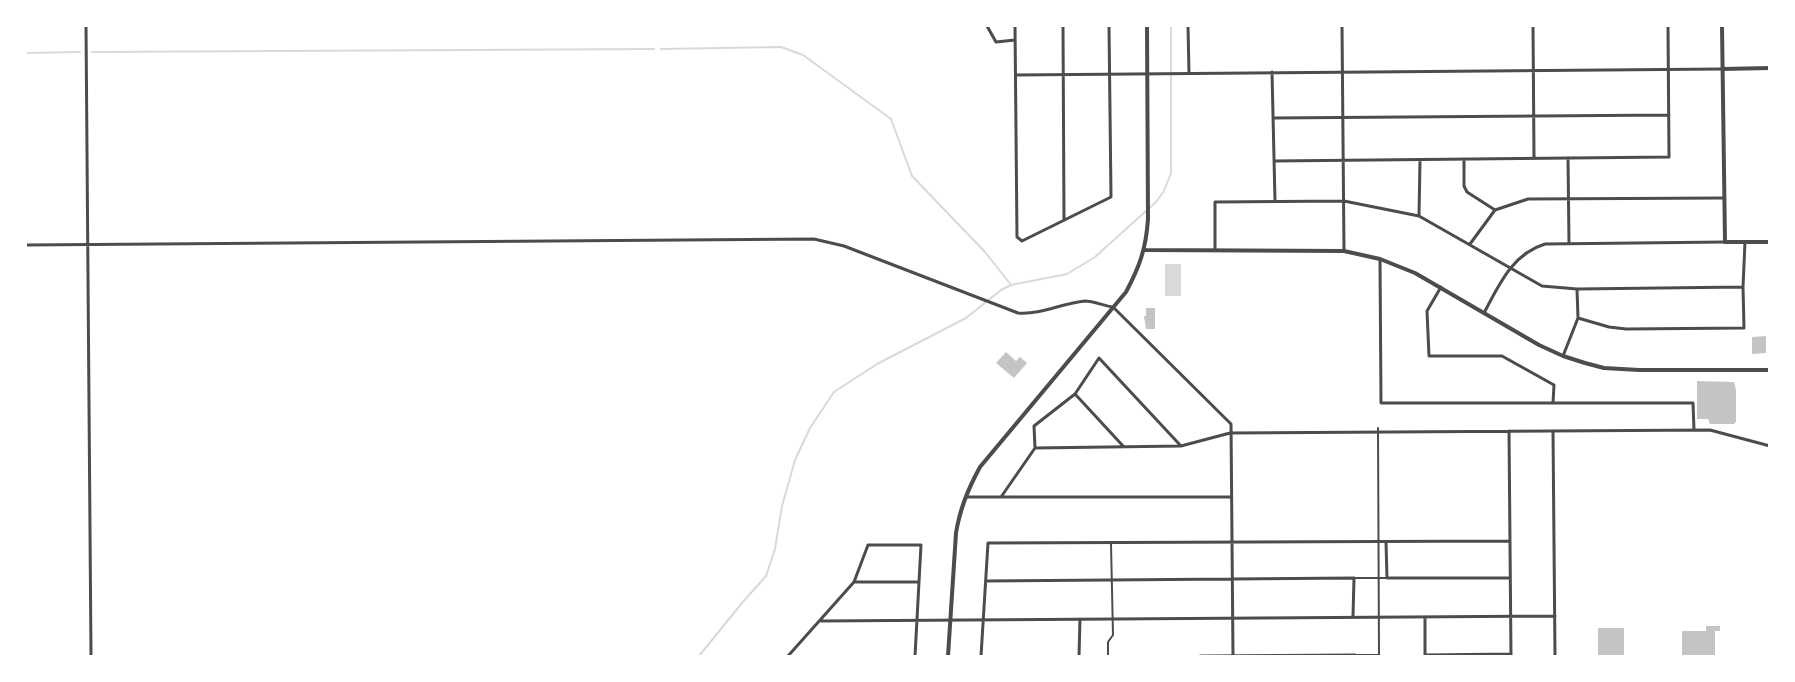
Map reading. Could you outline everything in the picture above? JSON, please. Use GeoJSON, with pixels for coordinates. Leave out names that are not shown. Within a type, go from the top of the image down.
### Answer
{"type":"FeatureCollection","features":[{"type":"Feature","properties":{"kind":"street"},"geometry":{"type":"LineString","coordinates":[[86,26],[91,657]]}},
{"type":"Feature","properties":{"kind":"street"},"geometry":{"type":"LineString","coordinates":[[987,26],[996,42],[1016,40]]}},
{"type":"Feature","properties":{"kind":"street"},"geometry":{"type":"LineString","coordinates":[[1015,26],[1017,237],[1022,241],[1111,197],[1109,26]]}},
{"type":"Feature","properties":{"kind":"street"},"geometry":{"type":"LineString","coordinates":[[1063,26],[1064,220]]}},
{"type":"Feature","properties":{"kind":"street"},"geometry":{"type":"LineString","coordinates":[[948,657],[956,533],[964,497],[980,467],[1126,292],[1145,250],[1148,219],[1147,26]]}},
{"type":"Feature","properties":{"kind":"street"},"geometry":{"type":"LineString","coordinates":[[1188,26],[1189,73]]}},
{"type":"Feature","properties":{"kind":"street"},"geometry":{"type":"LineString","coordinates":[[1342,26],[1344,251]]}},
{"type":"Feature","properties":{"kind":"street"},"geometry":{"type":"LineString","coordinates":[[1533,26],[1534,158]]}},
{"type":"Feature","properties":{"kind":"street"},"geometry":{"type":"LineString","coordinates":[[1274,161],[1670,157],[1668,26]]}},
{"type":"Feature","properties":{"kind":"street"},"geometry":{"type":"LineString","coordinates":[[1722,26],[1725,242]]}},
{"type":"Feature","properties":{"kind":"street"},"geometry":{"type":"LineString","coordinates":[[1016,75],[1770,68]]}},
{"type":"Feature","properties":{"kind":"street"},"geometry":{"type":"LineString","coordinates":[[1272,72],[1275,201]]}},
{"type":"Feature","properties":{"kind":"street"},"geometry":{"type":"LineString","coordinates":[[1273,118],[1669,115]]}},
{"type":"Feature","properties":{"kind":"street"},"geometry":{"type":"LineString","coordinates":[[1569,158],[1569,243]]}},
{"type":"Feature","properties":{"kind":"street"},"geometry":{"type":"LineString","coordinates":[[1464,159],[1464,186],[1467,192],[1495,210]]}},
{"type":"Feature","properties":{"kind":"street"},"geometry":{"type":"LineString","coordinates":[[1419,216],[1420,160]]}},
{"type":"Feature","properties":{"kind":"street"},"geometry":{"type":"LineString","coordinates":[[1470,244],[1495,210],[1528,199],[1724,198]]}},
{"type":"Feature","properties":{"kind":"street"},"geometry":{"type":"LineString","coordinates":[[1215,250],[1215,202],[1344,201],[1419,216],[1542,286],[1578,289],[1743,287]]}},
{"type":"Feature","properties":{"kind":"street"},"geometry":{"type":"LineString","coordinates":[[26,245],[814,239],[844,246],[1018,313],[1029,314],[1088,301],[1113,307],[1231,424],[1233,656]]}},
{"type":"Feature","properties":{"kind":"street"},"geometry":{"type":"LineString","coordinates":[[1578,318],[1609,327],[1626,329],[1744,328],[1745,242]]}},
{"type":"Feature","properties":{"kind":"street"},"geometry":{"type":"LineString","coordinates":[[1484,313],[1510,268],[1526,253],[1545,244],[1770,242]]}},
{"type":"Feature","properties":{"kind":"street"},"geometry":{"type":"LineString","coordinates":[[1145,250],[1344,251],[1399,265],[1563,356],[1604,368],[1770,370]]}},
{"type":"Feature","properties":{"kind":"street"},"geometry":{"type":"LineString","coordinates":[[1380,259],[1381,403],[1693,403],[1694,430]]}},
{"type":"Feature","properties":{"kind":"street"},"geometry":{"type":"LineString","coordinates":[[1441,287],[1426,310],[1429,356],[1502,356],[1554,385],[1553,403]]}},
{"type":"Feature","properties":{"kind":"street"},"geometry":{"type":"LineString","coordinates":[[1563,356],[1578,318],[1578,289]]}},
{"type":"Feature","properties":{"kind":"street"},"geometry":{"type":"LineString","coordinates":[[1001,497],[1035,448],[1034,426],[1075,394],[1099,358],[1181,446]]}},
{"type":"Feature","properties":{"kind":"street"},"geometry":{"type":"LineString","coordinates":[[1075,394],[1124,447]]}},
{"type":"Feature","properties":{"kind":"street"},"geometry":{"type":"LineString","coordinates":[[1200,657],[1379,656],[1378,430]]}},
{"type":"Feature","properties":{"kind":"street"},"geometry":{"type":"LineString","coordinates":[[1035,448],[1181,446],[1230,433],[1378,430],[1710,430],[1770,446]]}},
{"type":"Feature","properties":{"kind":"street"},"geometry":{"type":"LineString","coordinates":[[1553,430],[1556,657]]}},
{"type":"Feature","properties":{"kind":"street"},"geometry":{"type":"LineString","coordinates":[[1425,617],[1425,656],[1511,656],[1509,431]]}},
{"type":"Feature","properties":{"kind":"street"},"geometry":{"type":"LineString","coordinates":[[964,497],[1231,497]]}},
{"type":"Feature","properties":{"kind":"street"},"geometry":{"type":"LineString","coordinates":[[1386,541],[1387,578]]}},
{"type":"Feature","properties":{"kind":"street"},"geometry":{"type":"LineString","coordinates":[[981,657],[988,543],[1510,541]]}},
{"type":"Feature","properties":{"kind":"street"},"geometry":{"type":"LineString","coordinates":[[1108,657],[1108,642],[1113,635],[1111,543]]}},
{"type":"Feature","properties":{"kind":"street"},"geometry":{"type":"LineString","coordinates":[[788,657],[854,582],[868,545],[896,544],[921,545],[915,657]]}},
{"type":"Feature","properties":{"kind":"street"},"geometry":{"type":"LineString","coordinates":[[1353,617],[1354,578]]}},
{"type":"Feature","properties":{"kind":"street"},"geometry":{"type":"LineString","coordinates":[[986,581],[1510,578]]}},
{"type":"Feature","properties":{"kind":"street"},"geometry":{"type":"LineString","coordinates":[[854,582],[919,582]]}},
{"type":"Feature","properties":{"kind":"street"},"geometry":{"type":"LineString","coordinates":[[821,621],[1555,615]]}},
{"type":"Feature","properties":{"kind":"street"},"geometry":{"type":"LineString","coordinates":[[1079,657],[1080,619]]}},
{"type":"Feature","properties":{"kind":"shaded area"},"geometry":{"type":"Polygon","coordinates":[[[1165,264],[1181,264],[1181,296],[1165,296],[1165,264]]]}},
{"type":"Feature","properties":{"kind":"building"},"geometry":{"type":"Polygon","coordinates":[[[1146,308],[1155,308],[1155,329],[1146,329],[1144,316],[1146,316],[1146,308]]]}},
{"type":"Feature","properties":{"kind":"building"},"geometry":{"type":"Polygon","coordinates":[[[1766,336],[1766,353],[1752,354],[1752,337],[1766,336]]]}},
{"type":"Feature","properties":{"kind":"building"},"geometry":{"type":"Polygon","coordinates":[[[1006,352],[1016,361],[1020,357],[1027,363],[1014,378],[996,363],[1006,352]]]}},
{"type":"Feature","properties":{"kind":"building"},"geometry":{"type":"Polygon","coordinates":[[[1697,381],[1734,382],[1736,422],[1734,424],[1710,424],[1708,419],[1697,419],[1697,381]]]}},
{"type":"Feature","properties":{"kind":"building"},"geometry":{"type":"Polygon","coordinates":[[[1706,626],[1720,626],[1720,631],[1715,631],[1715,656],[1682,656],[1682,631],[1706,631],[1706,626]]]}},
{"type":"Feature","properties":{"kind":"building"},"geometry":{"type":"Polygon","coordinates":[[[1598,628],[1624,628],[1624,656],[1598,656],[1598,628]]]}},
{"type":"Feature","properties":{"kind":"waterway"},"geometry":{"type":"LineString","coordinates":[[699,656],[766,576],[775,549],[782,506],[795,460],[810,428],[834,392],[877,364],[966,318],[1001,290],[1011,285],[1067,274],[1095,257],[1156,202],[1164,191],[1171,173],[1171,26]]}},
{"type":"Feature","properties":{"kind":"waterway"},"geometry":{"type":"LineString","coordinates":[[661,49],[781,47],[803,55],[891,119],[912,176],[985,252],[1011,285]]}},
{"type":"Feature","properties":{"kind":"waterway"},"geometry":{"type":"LineString","coordinates":[[92,52],[654,49]]}},
{"type":"Feature","properties":{"kind":"waterway"},"geometry":{"type":"LineString","coordinates":[[26,53],[80,52]]}}]}
